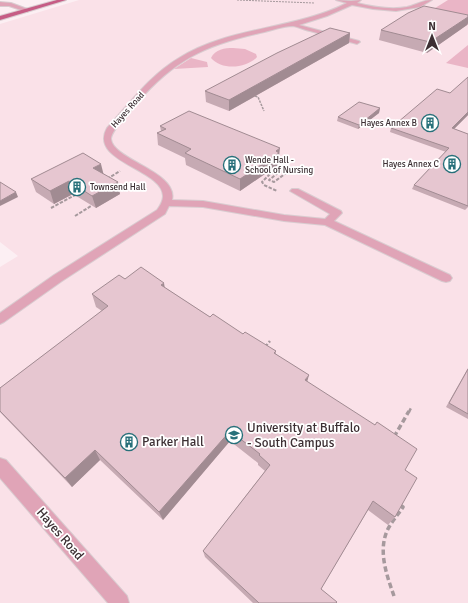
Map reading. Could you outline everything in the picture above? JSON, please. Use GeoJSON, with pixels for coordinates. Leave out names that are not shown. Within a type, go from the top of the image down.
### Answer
{"type":"FeatureCollection","features":[{"type":"Feature","properties":{"kind":"main road"},"geometry":{"type":"LineString","coordinates":[[0,18],[63,0]]}},
{"type":"Feature","properties":{"kind":"street"},"geometry":{"type":"LineString","coordinates":[[339,0],[377,9],[404,10],[417,7],[430,0]]}},
{"type":"Feature","properties":{"kind":"street","name":"Hayes Road"},"geometry":{"type":"LineString","coordinates":[[165,203],[168,195],[164,185],[110,148],[106,139],[110,130],[165,71],[193,52],[234,36],[290,25],[321,17],[358,0]]}},
{"type":"Feature","properties":{"kind":"street"},"geometry":{"type":"LineString","coordinates":[[0,4],[8,2],[27,10]]}},
{"type":"Feature","properties":{"kind":"street"},"geometry":{"type":"LineString","coordinates":[[290,25],[357,42]]}},
{"type":"Feature","properties":{"kind":"street"},"geometry":{"type":"LineString","coordinates":[[294,191],[337,213],[327,222]]}},
{"type":"Feature","properties":{"kind":"street"},"geometry":{"type":"LineString","coordinates":[[0,319],[58,278],[161,212],[165,203],[203,204],[284,218],[327,222],[446,278]]}},
{"type":"Feature","properties":{"kind":"street","name":"Hayes Road"},"geometry":{"type":"LineString","coordinates":[[0,466],[120,603]]}},
{"type":"Feature","properties":{"kind":"path"},"geometry":{"type":"LineString","coordinates":[[237,0],[319,4]]}},
{"type":"Feature","properties":{"kind":"path"},"geometry":{"type":"LineString","coordinates":[[255,96],[258,97],[264,111]]}},
{"type":"Feature","properties":{"kind":"path"},"geometry":{"type":"LineString","coordinates":[[277,191],[264,185],[262,182],[269,174],[275,170],[279,172],[269,180],[274,182],[293,168],[302,172]]}},
{"type":"Feature","properties":{"kind":"path"},"geometry":{"type":"LineString","coordinates":[[106,179],[122,170]]}},
{"type":"Feature","properties":{"kind":"path"},"geometry":{"type":"LineString","coordinates":[[51,208],[75,195]]}},
{"type":"Feature","properties":{"kind":"path"},"geometry":{"type":"LineString","coordinates":[[75,216],[91,206]]}},
{"type":"Feature","properties":{"kind":"path"},"geometry":{"type":"LineString","coordinates":[[263,349],[270,341]]}},
{"type":"Feature","properties":{"kind":"path"},"geometry":{"type":"LineString","coordinates":[[393,440],[411,408]]}},
{"type":"Feature","properties":{"kind":"path"},"geometry":{"type":"LineString","coordinates":[[394,596],[383,549],[384,540],[388,530],[403,507],[400,504]]}},
{"type":"Feature","properties":{"kind":"shaded area","name":"University at Buffalo - South Campus"},"geometry":{"type":"Polygon","coordinates":[[[79,0],[468,0],[468,603],[0,603],[0,267],[18,256],[0,242],[0,24],[79,0]]]}},
{"type":"Feature","properties":{"kind":"shaded area"},"geometry":{"type":"Polygon","coordinates":[[[448,0],[468,0],[468,25],[424,15],[448,0]]]}},
{"type":"Feature","properties":{"kind":"shaded area"},"geometry":{"type":"Polygon","coordinates":[[[468,45],[468,68],[446,63],[468,45]]]}},
{"type":"Feature","properties":{"kind":"shaded area"},"geometry":{"type":"Polygon","coordinates":[[[233,48],[245,49],[256,54],[257,57],[253,61],[241,66],[221,65],[211,58],[218,51],[233,48]]]}},
{"type":"Feature","properties":{"kind":"shaded area"},"geometry":{"type":"Polygon","coordinates":[[[191,58],[207,62],[208,67],[174,69],[191,58]]]}},
{"type":"Feature","properties":{"kind":"building"},"geometry":{"type":"Polygon","coordinates":[[[424,6],[468,15],[468,17],[430,42],[381,30],[408,13],[424,6]]]}},
{"type":"Feature","properties":{"kind":"building"},"geometry":{"type":"Polygon","coordinates":[[[330,28],[350,33],[229,100],[205,91],[277,53],[330,28]]]}},
{"type":"Feature","properties":{"kind":"building"},"geometry":{"type":"Polygon","coordinates":[[[468,77],[468,112],[452,128],[468,134],[468,206],[414,185],[449,148],[391,128],[437,89],[450,93],[468,77]]]}},
{"type":"Feature","properties":{"kind":"building"},"geometry":{"type":"Polygon","coordinates":[[[359,102],[380,108],[359,125],[338,117],[359,102]]]}},
{"type":"Feature","properties":{"kind":"building"},"geometry":{"type":"Polygon","coordinates":[[[189,111],[280,148],[276,151],[279,153],[240,179],[185,153],[191,149],[157,133],[166,129],[160,126],[189,111]]]}},
{"type":"Feature","properties":{"kind":"building"},"geometry":{"type":"Polygon","coordinates":[[[83,153],[101,164],[93,168],[118,182],[92,196],[69,181],[50,191],[31,179],[83,153]]]}},
{"type":"Feature","properties":{"kind":"building"},"geometry":{"type":"Polygon","coordinates":[[[0,182],[16,192],[0,201],[0,182]]]}},
{"type":"Feature","properties":{"kind":"building","name":"Parker Hall"},"geometry":{"type":"Polygon","coordinates":[[[141,267],[164,283],[161,285],[210,317],[213,314],[243,334],[245,332],[276,351],[274,353],[309,375],[305,380],[375,425],[377,422],[417,449],[405,470],[417,478],[395,517],[373,501],[321,589],[337,602],[336,603],[259,603],[203,551],[270,465],[259,455],[260,454],[230,431],[159,512],[95,450],[65,478],[0,411],[0,388],[108,306],[92,294],[119,275],[125,279],[141,267]]]}},
{"type":"Feature","properties":{"kind":"building"},"geometry":{"type":"Polygon","coordinates":[[[468,369],[468,414],[449,403],[468,369]]]}},
{"type":"Feature","properties":{"kind":"place","name":"Hayes Annex B"},"geometry":{"type":"Point","coordinates":[430,123]}},
{"type":"Feature","properties":{"kind":"place","name":"Hayes Annex C"},"geometry":{"type":"Point","coordinates":[452,164]}},
{"type":"Feature","properties":{"kind":"place","name":"Wende Hall - School of Nursing"},"geometry":{"type":"Point","coordinates":[232,165]}},
{"type":"Feature","properties":{"kind":"place","name":"Townsend Hall"},"geometry":{"type":"Point","coordinates":[77,187]}},
{"type":"Feature","properties":{"kind":"place","name":"University at Buffalo - South Campus"},"geometry":{"type":"Point","coordinates":[234,435]}},
{"type":"Feature","properties":{"kind":"place","name":"Parker Hall"},"geometry":{"type":"Point","coordinates":[129,442]}}]}
